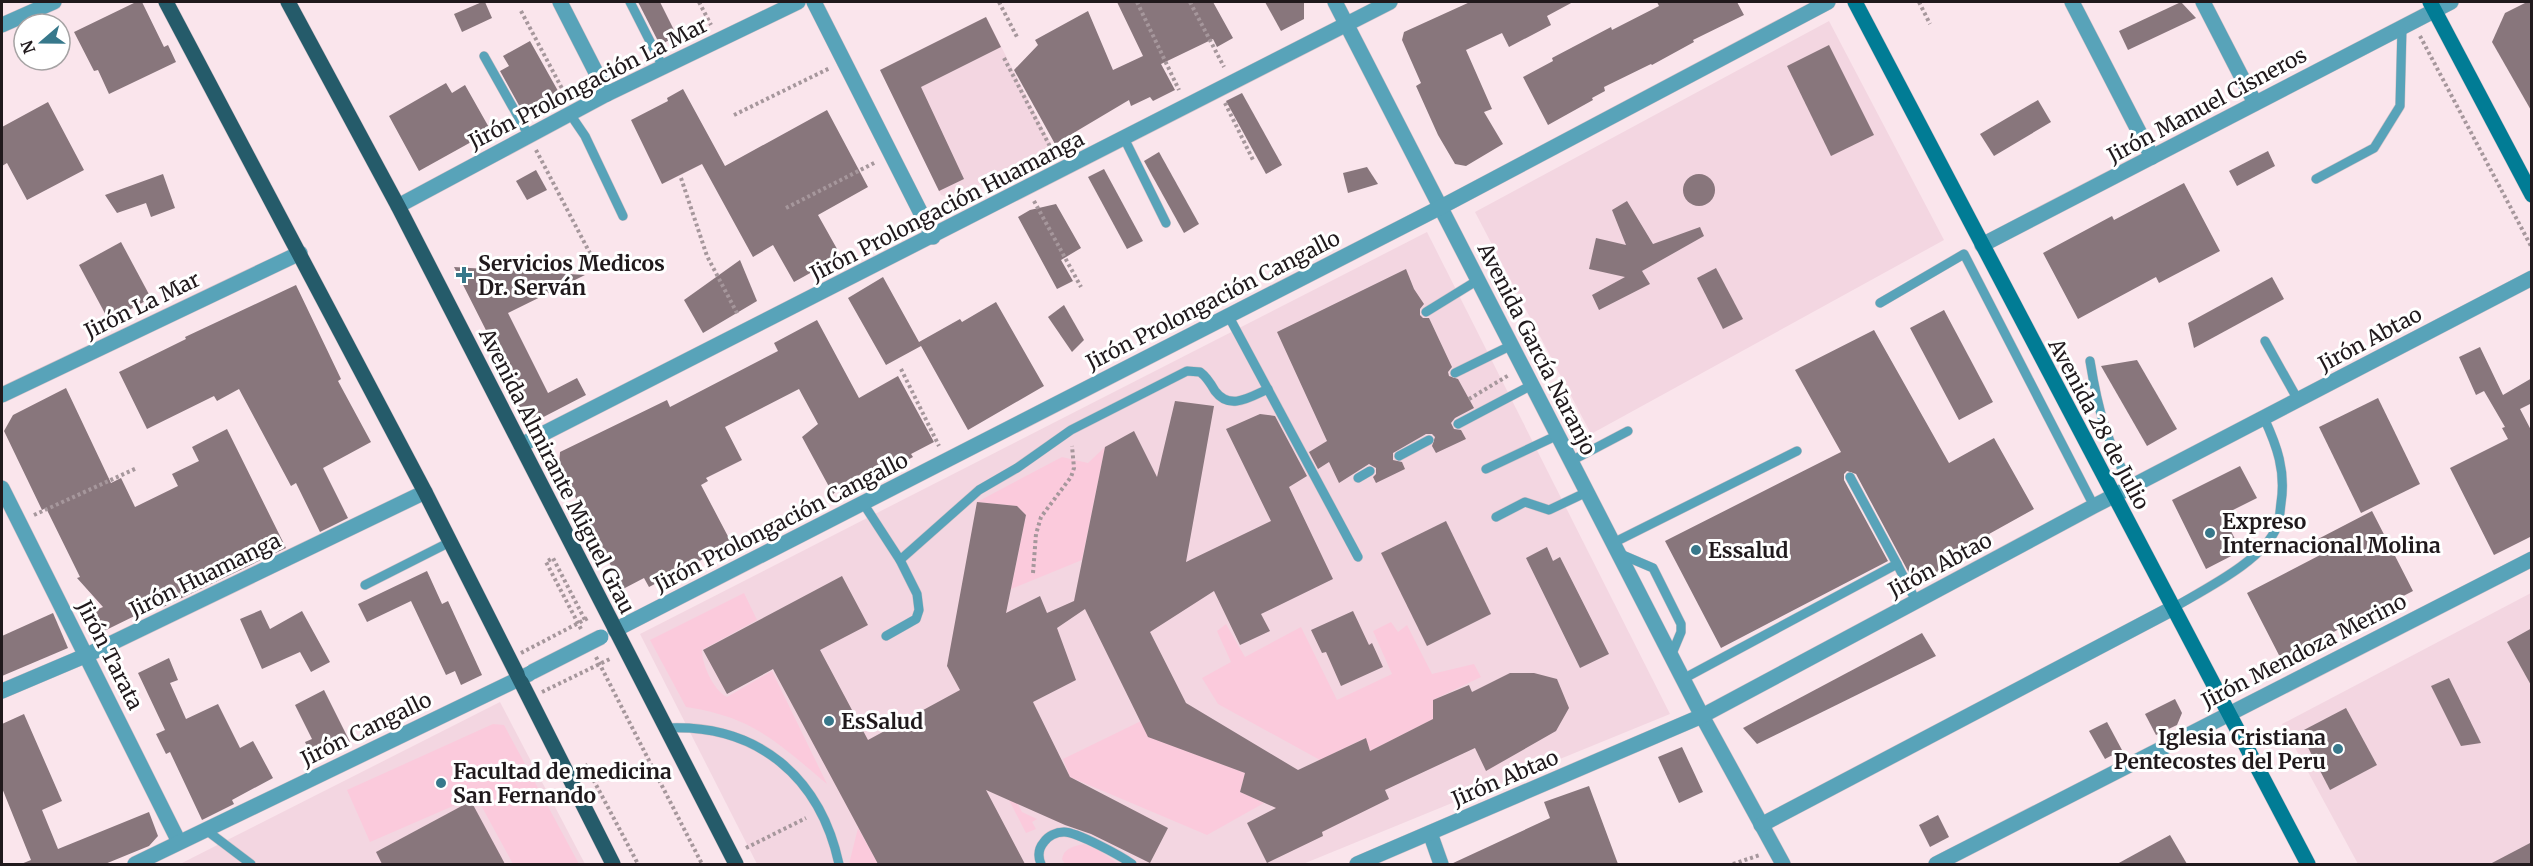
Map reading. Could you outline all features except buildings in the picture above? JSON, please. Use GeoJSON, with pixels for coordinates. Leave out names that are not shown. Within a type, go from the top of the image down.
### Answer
{"type":"FeatureCollection","features":[{"type":"Feature","properties":{"kind":"main road"},"geometry":{"type":"LineString","coordinates":[[166,2],[450,542],[525,676],[614,864]]}},
{"type":"Feature","properties":{"kind":"main road","name":"Avenida Almirante Miguel Grau"},"geometry":{"type":"LineString","coordinates":[[288,2],[398,206],[521,445],[598,638],[666,728],[734,860]]}},
{"type":"Feature","properties":{"kind":"main road","name":"Avenida 28 de Julio"},"geometry":{"type":"LineString","coordinates":[[1855,2],[2308,864]]}},
{"type":"Feature","properties":{"kind":"main road"},"geometry":{"type":"LineString","coordinates":[[2433,6],[2532,195]]}},
{"type":"Feature","properties":{"kind":"street"},"geometry":{"type":"LineString","coordinates":[[2,25],[54,2]]}},
{"type":"Feature","properties":{"kind":"street"},"geometry":{"type":"LineString","coordinates":[[560,2],[607,94]]}},
{"type":"Feature","properties":{"kind":"street","name":"Jirón Prolongación La Mar"},"geometry":{"type":"LineString","coordinates":[[398,206],[607,94],[798,2]]}},
{"type":"Feature","properties":{"kind":"street"},"geometry":{"type":"LineString","coordinates":[[814,2],[933,237]]}},
{"type":"Feature","properties":{"kind":"street","name":"Avenida García Naranjo"},"geometry":{"type":"LineString","coordinates":[[1335,2],[1702,716],[1783,864]]}},
{"type":"Feature","properties":{"kind":"street","name":"Jirón Prolongación Huamanga"},"geometry":{"type":"LineString","coordinates":[[521,445],[933,237],[1390,2]]}},
{"type":"Feature","properties":{"kind":"street","name":"Jirón Prolongación Cangallo"},"geometry":{"type":"LineString","coordinates":[[598,638],[1441,207],[1828,2]]}},
{"type":"Feature","properties":{"kind":"street"},"geometry":{"type":"LineString","coordinates":[[2072,2],[2152,157]]}},
{"type":"Feature","properties":{"kind":"street"},"geometry":{"type":"LineString","coordinates":[[2203,2],[2255,103]]}},
{"type":"Feature","properties":{"kind":"street","name":"Jirón Manuel Cisneros"},"geometry":{"type":"LineString","coordinates":[[1982,245],[2407,24],[2433,6],[2451,2]]}},
{"type":"Feature","properties":{"kind":"street","name":"Jirón La Mar"},"geometry":{"type":"LineString","coordinates":[[2,395],[300,253]]}},
{"type":"Feature","properties":{"kind":"street","name":"Jirón Abtao"},"geometry":{"type":"LineString","coordinates":[[1357,864],[1702,716],[2094,506],[2532,278]]}},
{"type":"Feature","properties":{"kind":"street","name":"Jirón Tarata"},"geometry":{"type":"LineString","coordinates":[[2,488],[179,842]]}},
{"type":"Feature","properties":{"kind":"street","name":"Jirón Huamanga"},"geometry":{"type":"LineString","coordinates":[[2,691],[87,655],[425,492]]}},
{"type":"Feature","properties":{"kind":"street","name":"Jirón Mendoza Merino"},"geometry":{"type":"LineString","coordinates":[[1936,864],[2532,559]]}},
{"type":"Feature","properties":{"kind":"street"},"geometry":{"type":"LineString","coordinates":[[1761,825],[2172,608]]}},
{"type":"Feature","properties":{"kind":"street","name":"Jirón Cangallo"},"geometry":{"type":"LineString","coordinates":[[135,864],[525,676],[598,638]]}},
{"type":"Feature","properties":{"kind":"street"},"geometry":{"type":"LineString","coordinates":[[1430,833],[1441,864]]}},
{"type":"Feature","properties":{"kind":"lane"},"geometry":{"type":"LineString","coordinates":[[630,2],[663,67]]}},
{"type":"Feature","properties":{"kind":"lane"},"geometry":{"type":"LineString","coordinates":[[2316,179],[2374,148],[2400,106],[2407,24]]}},
{"type":"Feature","properties":{"kind":"lane"},"geometry":{"type":"LineString","coordinates":[[484,56],[529,136]]}},
{"type":"Feature","properties":{"kind":"lane"},"geometry":{"type":"LineString","coordinates":[[572,113],[623,216]]}},
{"type":"Feature","properties":{"kind":"lane"},"geometry":{"type":"LineString","coordinates":[[1124,138],[1166,223]]}},
{"type":"Feature","properties":{"kind":"lane"},"geometry":{"type":"LineString","coordinates":[[1880,303],[1982,245]]}},
{"type":"Feature","properties":{"kind":"lane"},"geometry":{"type":"LineString","coordinates":[[1964,254],[2094,506]]}},
{"type":"Feature","properties":{"kind":"lane"},"geometry":{"type":"LineString","coordinates":[[1426,312],[1478,280]]}},
{"type":"Feature","properties":{"kind":"lane"},"geometry":{"type":"LineString","coordinates":[[1228,315],[1358,556]]}},
{"type":"Feature","properties":{"kind":"lane"},"geometry":{"type":"LineString","coordinates":[[2265,341],[2298,400]]}},
{"type":"Feature","properties":{"kind":"lane"},"geometry":{"type":"LineString","coordinates":[[1455,373],[1512,345]]}},
{"type":"Feature","properties":{"kind":"lane"},"geometry":{"type":"LineString","coordinates":[[2090,361],[2104,429],[2131,487]]}},
{"type":"Feature","properties":{"kind":"lane"},"geometry":{"type":"LineString","coordinates":[[900,560],[979,490],[1017,468],[1071,430],[1191,370],[1204,375],[1221,398],[1226,401],[1240,401],[1268,389]]}},
{"type":"Feature","properties":{"kind":"lane"},"geometry":{"type":"LineString","coordinates":[[1458,424],[1532,385]]}},
{"type":"Feature","properties":{"kind":"lane"},"geometry":{"type":"LineString","coordinates":[[2172,608],[2236,571],[2260,549],[2277,526],[2283,486],[2278,447],[2264,418]]}},
{"type":"Feature","properties":{"kind":"lane"},"geometry":{"type":"LineString","coordinates":[[1571,461],[1628,431]]}},
{"type":"Feature","properties":{"kind":"lane"},"geometry":{"type":"LineString","coordinates":[[1486,470],[1558,435]]}},
{"type":"Feature","properties":{"kind":"lane"},"geometry":{"type":"LineString","coordinates":[[1399,456],[1429,440]]}},
{"type":"Feature","properties":{"kind":"lane"},"geometry":{"type":"LineString","coordinates":[[1616,548],[1797,451]]}},
{"type":"Feature","properties":{"kind":"lane"},"geometry":{"type":"LineString","coordinates":[[1358,478],[1370,471]]}},
{"type":"Feature","properties":{"kind":"lane"},"geometry":{"type":"LineString","coordinates":[[1850,477],[1917,601]]}},
{"type":"Feature","properties":{"kind":"lane"},"geometry":{"type":"LineString","coordinates":[[1497,517],[1525,502],[1549,510],[1587,492]]}},
{"type":"Feature","properties":{"kind":"lane"},"geometry":{"type":"LineString","coordinates":[[863,503],[900,560],[917,594],[919,610],[916,619],[886,636]]}},
{"type":"Feature","properties":{"kind":"lane"},"geometry":{"type":"LineString","coordinates":[[365,585],[450,542]]}},
{"type":"Feature","properties":{"kind":"lane"},"geometry":{"type":"LineString","coordinates":[[1616,548],[1648,564],[1658,574],[1681,624],[1681,632],[1671,656]]}},
{"type":"Feature","properties":{"kind":"lane"},"geometry":{"type":"LineString","coordinates":[[1683,679],[1897,564]]}},
{"type":"Feature","properties":{"kind":"lane"},"geometry":{"type":"LineString","coordinates":[[666,728],[711,729],[738,737],[764,750],[793,773],[806,787],[822,811],[833,838],[839,864]]}},
{"type":"Feature","properties":{"kind":"lane"},"geometry":{"type":"LineString","coordinates":[[206,830],[251,864]]}},
{"type":"Feature","properties":{"kind":"lane"},"geometry":{"type":"LineString","coordinates":[[1041,864],[1039,857],[1044,842],[1053,835],[1064,832],[1132,864]]}},
{"type":"Feature","properties":{"kind":"path"},"geometry":{"type":"LineString","coordinates":[[699,2],[719,40]]}},
{"type":"Feature","properties":{"kind":"path"},"geometry":{"type":"LineString","coordinates":[[999,2],[1017,37]]}},
{"type":"Feature","properties":{"kind":"path"},"geometry":{"type":"LineString","coordinates":[[1137,2],[1187,106]]}},
{"type":"Feature","properties":{"kind":"path"},"geometry":{"type":"LineString","coordinates":[[1190,2],[1232,83]]}},
{"type":"Feature","properties":{"kind":"path"},"geometry":{"type":"LineString","coordinates":[[1919,2],[1930,24]]}},
{"type":"Feature","properties":{"kind":"path"},"geometry":{"type":"LineString","coordinates":[[521,11],[572,113]]}},
{"type":"Feature","properties":{"kind":"path"},"geometry":{"type":"LineString","coordinates":[[2407,24],[2532,248]]}},
{"type":"Feature","properties":{"kind":"path"},"geometry":{"type":"LineString","coordinates":[[1004,58],[1062,170]]}},
{"type":"Feature","properties":{"kind":"path"},"geometry":{"type":"LineString","coordinates":[[734,115],[844,61]]}},
{"type":"Feature","properties":{"kind":"path"},"geometry":{"type":"LineString","coordinates":[[1218,90],[1254,162]]}},
{"type":"Feature","properties":{"kind":"path"},"geometry":{"type":"LineString","coordinates":[[529,136],[594,261]]}},
{"type":"Feature","properties":{"kind":"path"},"geometry":{"type":"LineString","coordinates":[[786,208],[891,154]]}},
{"type":"Feature","properties":{"kind":"path"},"geometry":{"type":"LineString","coordinates":[[681,178],[706,256],[746,331]]}},
{"type":"Feature","properties":{"kind":"path"},"geometry":{"type":"LineString","coordinates":[[1027,189],[1081,287]]}},
{"type":"Feature","properties":{"kind":"path"},"geometry":{"type":"LineString","coordinates":[[1469,399],[1523,367]]}},
{"type":"Feature","properties":{"kind":"path"},"geometry":{"type":"LineString","coordinates":[[901,369],[946,460]]}},
{"type":"Feature","properties":{"kind":"path"},"geometry":{"type":"LineString","coordinates":[[1033,573],[1036,534],[1041,517],[1071,477],[1074,468],[1071,430]]}},
{"type":"Feature","properties":{"kind":"path"},"geometry":{"type":"LineString","coordinates":[[19,522],[137,468]]}},
{"type":"Feature","properties":{"kind":"path"},"geometry":{"type":"LineString","coordinates":[[584,618],[553,558],[546,562],[598,638],[702,864]]}},
{"type":"Feature","properties":{"kind":"path"},"geometry":{"type":"LineString","coordinates":[[521,653],[584,618],[590,617]]}},
{"type":"Feature","properties":{"kind":"path"},"geometry":{"type":"LineString","coordinates":[[542,692],[612,658]]}},
{"type":"Feature","properties":{"kind":"path"},"geometry":{"type":"LineString","coordinates":[[734,860],[822,811]]}},
{"type":"Feature","properties":{"kind":"path"},"geometry":{"type":"LineString","coordinates":[[1733,864],[1775,850]]}},
{"type":"Feature","properties":{"kind":"shaded area"},"geometry":{"type":"Polygon","coordinates":[[[986,17],[1053,148],[953,198],[941,195],[880,70],[986,17]]]}},
{"type":"Feature","properties":{"kind":"shaded area"},"geometry":{"type":"Polygon","coordinates":[[[1829,21],[1944,240],[1591,434],[1475,212],[1829,21]]]}},
{"type":"Feature","properties":{"kind":"shaded area"},"geometry":{"type":"Polygon","coordinates":[[[1427,232],[1670,714],[1303,864],[757,864],[640,634],[1427,232]]]}},
{"type":"Feature","properties":{"kind":"shaded area"},"geometry":{"type":"Polygon","coordinates":[[[1105,447],[1082,560],[1011,589],[1026,515],[1017,506],[977,502],[1062,457],[1088,463],[1105,447]]]}},
{"type":"Feature","properties":{"kind":"shaded area"},"geometry":{"type":"Polygon","coordinates":[[[744,593],[757,620],[702,650],[706,669],[717,689],[727,697],[772,671],[827,784],[778,744],[747,725],[709,711],[686,707],[650,640],[744,593]]]}},
{"type":"Feature","properties":{"kind":"shaded area"},"geometry":{"type":"Polygon","coordinates":[[[2531,593],[2531,864],[2358,864],[2282,724],[2531,593]]]}},
{"type":"Feature","properties":{"kind":"shaded area"},"geometry":{"type":"Polygon","coordinates":[[[1391,622],[1398,632],[1407,625],[1432,674],[1474,664],[1481,677],[1433,700],[1433,719],[1370,751],[1365,738],[1320,760],[1218,704],[1202,678],[1231,662],[1217,631],[1226,624],[1245,657],[1301,627],[1337,700],[1392,674],[1373,631],[1391,622]]]}},
{"type":"Feature","properties":{"kind":"shaded area","name":"Facultad de medicina San Fernando"},"geometry":{"type":"Polygon","coordinates":[[[500,702],[585,864],[180,864],[500,702]]]}},
{"type":"Feature","properties":{"kind":"shaded area"},"geometry":{"type":"Polygon","coordinates":[[[1141,721],[1149,737],[1245,773],[1240,792],[1264,803],[1207,835],[1070,777],[1063,759],[1141,721]]]}},
{"type":"Feature","properties":{"kind":"shaded area"},"geometry":{"type":"Polygon","coordinates":[[[493,724],[504,725],[579,864],[513,864],[476,796],[370,842],[347,790],[493,724]]]}},
{"type":"Feature","properties":{"kind":"shaded area"},"geometry":{"type":"Polygon","coordinates":[[[992,756],[1022,812],[1037,819],[1032,822],[1036,829],[1026,833],[988,759],[992,756]]]}},
{"type":"Feature","properties":{"kind":"shaded area"},"geometry":{"type":"Polygon","coordinates":[[[858,828],[878,864],[849,864],[858,828]]]}},
{"type":"Feature","properties":{"kind":"shaded area"},"geometry":{"type":"Polygon","coordinates":[[[1084,844],[1100,851],[1118,864],[1065,864],[1062,859],[1065,852],[1084,844]]]}},
{"type":"Feature","properties":{"kind":"place","name":"Servicios Medicos Dr. Serván"},"geometry":{"type":"Point","coordinates":[464,275]}},
{"type":"Feature","properties":{"kind":"place","name":"Expreso Internacional Molina"},"geometry":{"type":"Point","coordinates":[2210,533]}},
{"type":"Feature","properties":{"kind":"place","name":"Essalud"},"geometry":{"type":"Point","coordinates":[1696,550]}},
{"type":"Feature","properties":{"kind":"place","name":"EsSalud"},"geometry":{"type":"Point","coordinates":[829,721]}},
{"type":"Feature","properties":{"kind":"place","name":"Iglesia Cristiana Pentecostes del Peru"},"geometry":{"type":"Point","coordinates":[2338,749]}},
{"type":"Feature","properties":{"kind":"place","name":"Facultad de medicina San Fernando"},"geometry":{"type":"Point","coordinates":[441,783]}}]}
